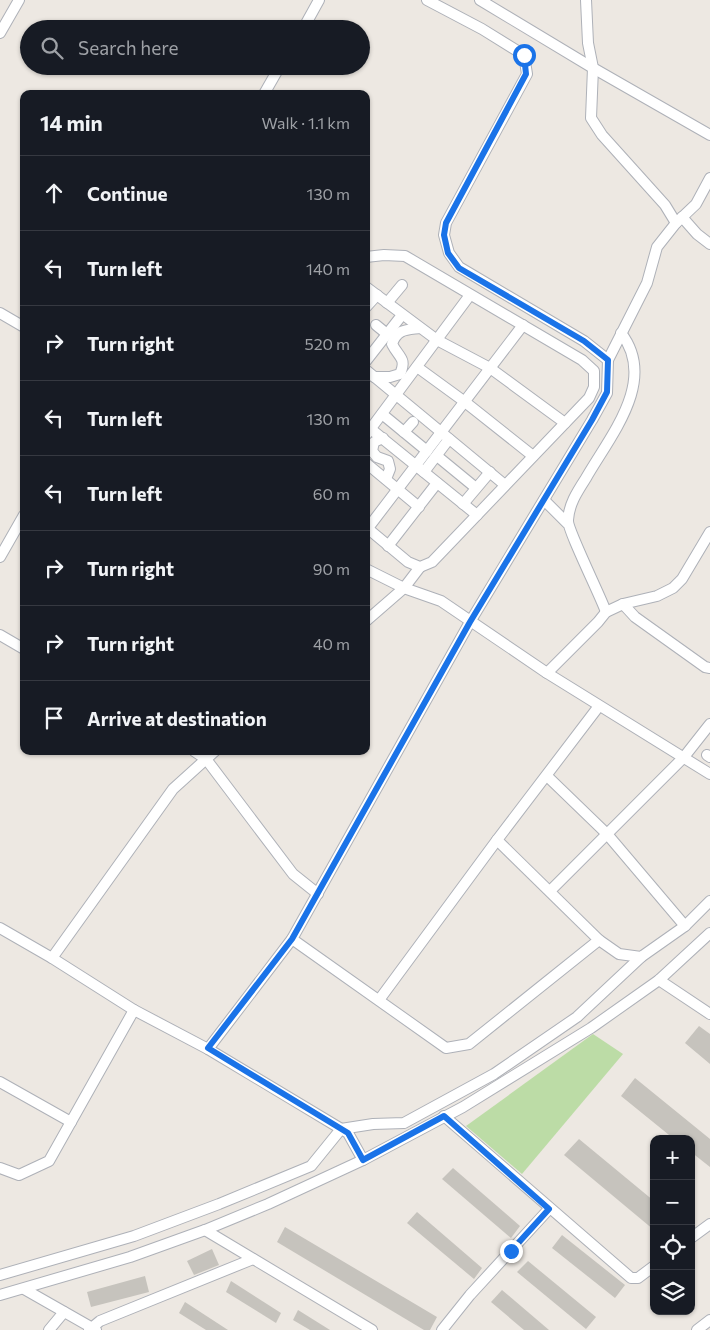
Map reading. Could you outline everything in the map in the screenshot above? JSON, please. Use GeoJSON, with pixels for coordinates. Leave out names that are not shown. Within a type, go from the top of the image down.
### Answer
{"type":"FeatureCollection","features":[{"type":"Feature","properties":{"kind":"street"},"geometry":{"type":"LineString","coordinates":[[0,32],[18,0]]}},
{"type":"Feature","properties":{"kind":"street"},"geometry":{"type":"LineString","coordinates":[[307,20],[319,0]]}},
{"type":"Feature","properties":{"kind":"street"},"geometry":{"type":"LineString","coordinates":[[427,0],[482,29],[524,55],[526,74],[452,210],[444,235],[448,253],[459,268],[584,341],[608,360]]}},
{"type":"Feature","properties":{"kind":"street"},"geometry":{"type":"LineString","coordinates":[[480,0],[710,135]]}},
{"type":"Feature","properties":{"kind":"street"},"geometry":{"type":"LineString","coordinates":[[586,0],[588,43],[593,68],[591,118],[602,135],[679,220],[710,244]]}},
{"type":"Feature","properties":{"kind":"street"},"geometry":{"type":"LineString","coordinates":[[266,90],[275,75]]}},
{"type":"Feature","properties":{"kind":"street"},"geometry":{"type":"LineString","coordinates":[[208,1048],[292,939],[470,622],[592,420],[607,392],[608,360],[646,283],[657,247],[679,220],[696,204],[710,178]]}},
{"type":"Feature","properties":{"kind":"street"},"geometry":{"type":"LineString","coordinates":[[370,257],[405,256],[582,360],[594,371],[594,387],[589,398],[432,562],[420,567],[404,588],[370,618]]}},
{"type":"Feature","properties":{"kind":"street"},"geometry":{"type":"LineString","coordinates":[[387,303],[402,285]]}},
{"type":"Feature","properties":{"kind":"street"},"geometry":{"type":"LineString","coordinates":[[370,290],[437,340],[490,368],[565,423]]}},
{"type":"Feature","properties":{"kind":"street"},"geometry":{"type":"LineString","coordinates":[[370,302],[376,295]]}},
{"type":"Feature","properties":{"kind":"street"},"geometry":{"type":"LineString","coordinates":[[370,427],[382,414],[470,295]]}},
{"type":"Feature","properties":{"kind":"street"},"geometry":{"type":"LineString","coordinates":[[0,313],[20,324]]}},
{"type":"Feature","properties":{"kind":"street"},"geometry":{"type":"LineString","coordinates":[[370,356],[402,315]]}},
{"type":"Feature","properties":{"kind":"street"},"geometry":{"type":"LineString","coordinates":[[376,325],[387,334]]}},
{"type":"Feature","properties":{"kind":"street"},"geometry":{"type":"LineString","coordinates":[[370,524],[398,489],[420,469],[445,436],[465,402],[523,325]]}},
{"type":"Feature","properties":{"kind":"street"},"geometry":{"type":"LineString","coordinates":[[370,374],[390,377],[400,374],[404,365],[402,358],[392,344],[395,336],[403,331],[420,328]]}},
{"type":"Feature","properties":{"kind":"street"},"geometry":{"type":"LineString","coordinates":[[568,523],[570,504],[625,412],[634,389],[636,369],[629,342],[622,333]]}},
{"type":"Feature","properties":{"kind":"street"},"geometry":{"type":"LineString","coordinates":[[417,367],[533,456]]}},
{"type":"Feature","properties":{"kind":"street"},"geometry":{"type":"LineString","coordinates":[[370,374],[506,485]]}},
{"type":"Feature","properties":{"kind":"street"},"geometry":{"type":"LineString","coordinates":[[382,414],[432,453],[456,466],[476,488]]}},
{"type":"Feature","properties":{"kind":"street"},"geometry":{"type":"LineString","coordinates":[[404,432],[413,422]]}},
{"type":"Feature","properties":{"kind":"street"},"geometry":{"type":"LineString","coordinates":[[370,430],[477,515]]}},
{"type":"Feature","properties":{"kind":"street"},"geometry":{"type":"LineString","coordinates":[[382,438],[374,442],[372,451],[373,455],[385,459],[390,465],[386,479]]}},
{"type":"Feature","properties":{"kind":"street"},"geometry":{"type":"LineString","coordinates":[[370,466],[419,507]]}},
{"type":"Feature","properties":{"kind":"street"},"geometry":{"type":"LineString","coordinates":[[463,504],[490,472]]}},
{"type":"Feature","properties":{"kind":"street"},"geometry":{"type":"LineString","coordinates":[[388,546],[437,483]]}},
{"type":"Feature","properties":{"kind":"street"},"geometry":{"type":"LineString","coordinates":[[544,500],[568,523],[606,612]]}},
{"type":"Feature","properties":{"kind":"street"},"geometry":{"type":"LineString","coordinates":[[0,557],[20,522]]}},
{"type":"Feature","properties":{"kind":"street"},"geometry":{"type":"LineString","coordinates":[[370,531],[408,562],[420,567]]}},
{"type":"Feature","properties":{"kind":"street"},"geometry":{"type":"LineString","coordinates":[[547,673],[606,612],[623,604],[657,596],[673,588],[682,579],[710,532]]}},
{"type":"Feature","properties":{"kind":"street"},"geometry":{"type":"LineString","coordinates":[[370,571],[404,588],[441,601],[547,673],[710,774]]}},
{"type":"Feature","properties":{"kind":"street"},"geometry":{"type":"LineString","coordinates":[[623,604],[635,616],[705,667],[710,668]]}},
{"type":"Feature","properties":{"kind":"street"},"geometry":{"type":"LineString","coordinates":[[0,635],[20,647]]}},
{"type":"Feature","properties":{"kind":"street"},"geometry":{"type":"LineString","coordinates":[[379,1000],[599,706]]}},
{"type":"Feature","properties":{"kind":"street"},"geometry":{"type":"LineString","coordinates":[[550,891],[684,757],[710,724]]}},
{"type":"Feature","properties":{"kind":"street"},"geometry":{"type":"LineString","coordinates":[[200,755],[206,759],[292,874],[318,894]]}},
{"type":"Feature","properties":{"kind":"street"},"geometry":{"type":"LineString","coordinates":[[52,958],[172,789],[210,755]]}},
{"type":"Feature","properties":{"kind":"street"},"geometry":{"type":"LineString","coordinates":[[547,776],[607,834],[685,926]]}},
{"type":"Feature","properties":{"kind":"street"},"geometry":{"type":"LineString","coordinates":[[497,840],[599,940],[619,954],[641,957]]}},
{"type":"Feature","properties":{"kind":"street"},"geometry":{"type":"LineString","coordinates":[[0,1275],[134,1236],[219,1204],[311,1166],[341,1129],[373,1124],[404,1123],[494,1074],[577,1017],[641,957],[685,926],[710,902]]}},
{"type":"Feature","properties":{"kind":"street"},"geometry":{"type":"LineString","coordinates":[[0,928],[52,958],[134,1010],[208,1048],[348,1133],[363,1160]]}},
{"type":"Feature","properties":{"kind":"street"},"geometry":{"type":"LineString","coordinates":[[0,1295],[130,1257],[205,1230],[268,1204],[363,1160],[463,1107],[591,1028],[659,980],[709,937]]}},
{"type":"Feature","properties":{"kind":"street"},"geometry":{"type":"LineString","coordinates":[[292,939],[446,1048],[469,1044],[599,940]]}},
{"type":"Feature","properties":{"kind":"street"},"geometry":{"type":"LineString","coordinates":[[659,980],[710,1014]]}},
{"type":"Feature","properties":{"kind":"street"},"geometry":{"type":"LineString","coordinates":[[0,1168],[19,1175],[49,1161],[134,1010]]}},
{"type":"Feature","properties":{"kind":"street"},"geometry":{"type":"LineString","coordinates":[[0,1082],[71,1122]]}},
{"type":"Feature","properties":{"kind":"street"},"geometry":{"type":"LineString","coordinates":[[444,1116],[549,1209],[631,1278],[638,1278],[650,1269]]}},
{"type":"Feature","properties":{"kind":"street"},"geometry":{"type":"LineString","coordinates":[[442,1330],[470,1295],[549,1209]]}},
{"type":"Feature","properties":{"kind":"street"},"geometry":{"type":"LineString","coordinates":[[695,1235],[710,1224]]}},
{"type":"Feature","properties":{"kind":"street"},"geometry":{"type":"LineString","coordinates":[[205,1230],[372,1330]]}},
{"type":"Feature","properties":{"kind":"street"},"geometry":{"type":"LineString","coordinates":[[24,1289],[92,1329],[100,1321],[253,1259]]}},
{"type":"Feature","properties":{"kind":"street"},"geometry":{"type":"LineString","coordinates":[[49,1330],[64,1312]]}},
{"type":"Feature","properties":{"kind":"street"},"geometry":{"type":"LineString","coordinates":[[698,1330],[710,1320]]}},
{"type":"Feature","properties":{"kind":"green space"},"geometry":{"type":"Polygon","coordinates":[[[593,1034],[623,1054],[522,1174],[466,1126],[593,1034]]]}},
{"type":"Feature","properties":{"kind":"building"},"geometry":{"type":"Polygon","coordinates":[[[699,1026],[710,1034],[710,1064],[685,1043],[699,1026]]]}},
{"type":"Feature","properties":{"kind":"building"},"geometry":{"type":"Polygon","coordinates":[[[635,1078],[710,1139],[710,1167],[695,1155],[695,1135],[669,1135],[621,1096],[635,1078]]]}},
{"type":"Feature","properties":{"kind":"building"},"geometry":{"type":"Polygon","coordinates":[[[579,1139],[650,1198],[650,1227],[564,1155],[579,1139]]]}},
{"type":"Feature","properties":{"kind":"building"},"geometry":{"type":"Polygon","coordinates":[[[453,1168],[520,1226],[511,1238],[442,1179],[453,1168]]]}},
{"type":"Feature","properties":{"kind":"building"},"geometry":{"type":"Polygon","coordinates":[[[417,1212],[482,1268],[474,1279],[407,1223],[417,1212]]]}},
{"type":"Feature","properties":{"kind":"building"},"geometry":{"type":"Polygon","coordinates":[[[285,1227],[437,1317],[430,1330],[424,1330],[277,1242],[285,1227]]]}},
{"type":"Feature","properties":{"kind":"building"},"geometry":{"type":"Polygon","coordinates":[[[562,1235],[625,1285],[615,1298],[552,1248],[562,1235]]]}},
{"type":"Feature","properties":{"kind":"building"},"geometry":{"type":"Polygon","coordinates":[[[212,1249],[219,1265],[194,1275],[187,1261],[212,1249]]]}},
{"type":"Feature","properties":{"kind":"building"},"geometry":{"type":"Polygon","coordinates":[[[528,1261],[596,1317],[586,1329],[517,1272],[528,1261]]]}},
{"type":"Feature","properties":{"kind":"building"},"geometry":{"type":"Polygon","coordinates":[[[145,1276],[149,1292],[91,1307],[87,1292],[145,1276]]]}},
{"type":"Feature","properties":{"kind":"building"},"geometry":{"type":"Polygon","coordinates":[[[231,1281],[281,1313],[276,1323],[226,1292],[231,1281]]]}},
{"type":"Feature","properties":{"kind":"building"},"geometry":{"type":"Polygon","coordinates":[[[502,1290],[549,1330],[524,1330],[491,1302],[502,1290]]]}},
{"type":"Feature","properties":{"kind":"building"},"geometry":{"type":"Polygon","coordinates":[[[185,1302],[228,1330],[206,1330],[179,1313],[185,1302]]]}},
{"type":"Feature","properties":{"kind":"building"},"geometry":{"type":"Polygon","coordinates":[[[298,1310],[330,1330],[310,1330],[293,1320],[298,1310]]]}},
{"type":"Feature","properties":{"kind":"route"},"geometry":{"type":"LineString","coordinates":[[511,1251],[549,1209],[444,1116],[363,1160],[348,1133],[208,1048],[292,939],[470,622],[607,392],[608,360],[584,341],[459,268],[448,253],[444,235],[446,223],[526,74],[524,55]]}}]}
